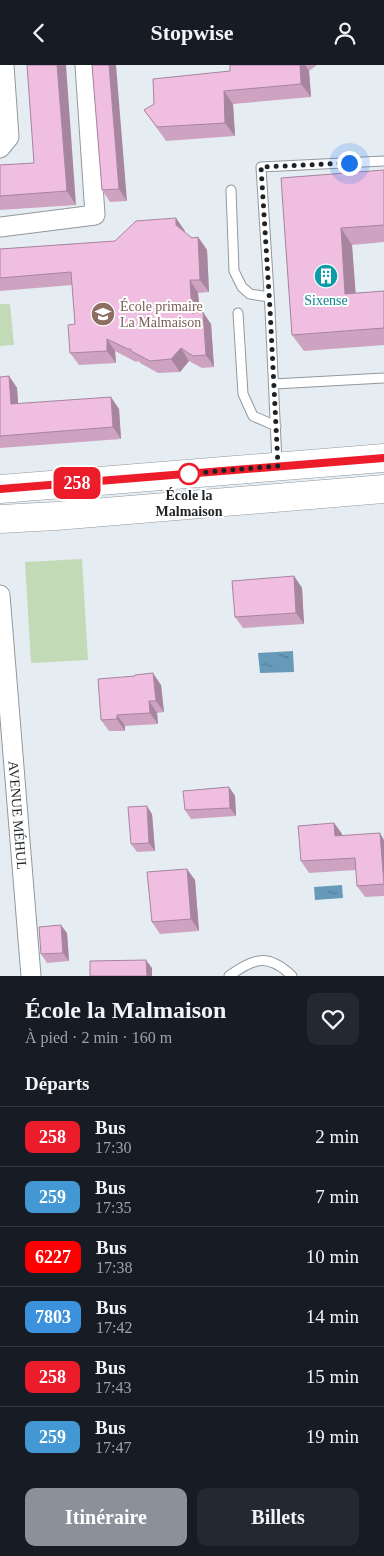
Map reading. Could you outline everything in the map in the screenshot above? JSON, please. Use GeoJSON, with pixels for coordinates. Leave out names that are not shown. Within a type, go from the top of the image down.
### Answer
{"type":"FeatureCollection","features":[{"type":"Feature","properties":{"kind":"main road"},"geometry":{"type":"LineString","coordinates":[[0,489],[384,458]]}},
{"type":"Feature","properties":{"kind":"main road"},"geometry":{"type":"LineString","coordinates":[[0,519],[56,517],[384,489]]}},
{"type":"Feature","properties":{"kind":"street"},"geometry":{"type":"LineString","coordinates":[[0,148],[9,137],[4,65]]}},
{"type":"Feature","properties":{"kind":"street"},"geometry":{"type":"LineString","coordinates":[[0,227],[95,215],[85,65]]}},
{"type":"Feature","properties":{"kind":"street","name":"AVENUE MÉHUL"},"geometry":{"type":"LineString","coordinates":[[0,595],[31,976]]}},
{"type":"Feature","properties":{"kind":"lane"},"geometry":{"type":"LineString","coordinates":[[278,466],[261,167],[384,161]]}},
{"type":"Feature","properties":{"kind":"lane"},"geometry":{"type":"LineString","coordinates":[[231,190],[234,271],[242,287],[250,294],[269,297]]}},
{"type":"Feature","properties":{"kind":"lane"},"geometry":{"type":"LineString","coordinates":[[238,313],[243,394],[253,416],[276,426]]}},
{"type":"Feature","properties":{"kind":"lane"},"geometry":{"type":"LineString","coordinates":[[274,384],[384,378]]}},
{"type":"Feature","properties":{"kind":"lane"},"geometry":{"type":"LineString","coordinates":[[229,976],[252,962],[268,960],[282,966],[292,976]]}},
{"type":"Feature","properties":{"kind":"green space"},"geometry":{"type":"Polygon","coordinates":[[[0,304],[10,304],[14,345],[0,346],[0,304]]]}},
{"type":"Feature","properties":{"kind":"green space"},"geometry":{"type":"Polygon","coordinates":[[[82,559],[88,660],[31,663],[25,562],[82,559]]]}},
{"type":"Feature","properties":{"kind":"water"},"geometry":{"type":"Polygon","coordinates":[[[293,651],[294,672],[260,673],[258,653],[293,651]]]}},
{"type":"Feature","properties":{"kind":"water"},"geometry":{"type":"Polygon","coordinates":[[[342,885],[343,898],[315,900],[314,887],[342,885]]]}},
{"type":"Feature","properties":{"kind":"building"},"geometry":{"type":"Polygon","coordinates":[[[27,65],[57,65],[67,191],[0,196],[0,165],[34,163],[27,65]]]}},
{"type":"Feature","properties":{"kind":"building"},"geometry":{"type":"Polygon","coordinates":[[[92,65],[109,65],[119,189],[102,190],[92,65]]]}},
{"type":"Feature","properties":{"kind":"building"},"geometry":{"type":"Polygon","coordinates":[[[230,65],[300,65],[301,84],[224,91],[225,123],[157,127],[144,110],[154,104],[153,79],[230,71],[230,65]]]}},
{"type":"Feature","properties":{"kind":"building","name":"Sixense"},"geometry":{"type":"Polygon","coordinates":[[[384,170],[384,225],[341,228],[345,294],[384,291],[384,328],[292,335],[281,178],[384,170]]]}},
{"type":"Feature","properties":{"kind":"building"},"geometry":{"type":"Polygon","coordinates":[[[176,218],[176,225],[192,238],[198,237],[200,280],[190,280],[192,313],[203,312],[206,355],[193,356],[181,348],[171,359],[150,361],[131,351],[131,349],[107,339],[107,351],[70,353],[68,325],[75,324],[71,272],[0,278],[0,249],[115,241],[136,221],[176,218]]]}},
{"type":"Feature","properties":{"kind":"building"},"geometry":{"type":"Polygon","coordinates":[[[9,376],[11,404],[111,397],[113,427],[0,436],[0,377],[9,376]]]}},
{"type":"Feature","properties":{"kind":"building"},"geometry":{"type":"Polygon","coordinates":[[[294,576],[296,613],[235,617],[232,581],[294,576]]]}},
{"type":"Feature","properties":{"kind":"building"},"geometry":{"type":"Polygon","coordinates":[[[153,673],[156,701],[149,701],[150,713],[117,715],[117,719],[101,720],[98,679],[153,673]]]}},
{"type":"Feature","properties":{"kind":"building"},"geometry":{"type":"Polygon","coordinates":[[[229,787],[230,808],[185,810],[183,791],[229,787]]]}},
{"type":"Feature","properties":{"kind":"building"},"geometry":{"type":"Polygon","coordinates":[[[147,806],[149,843],[131,844],[128,807],[147,806]]]}},
{"type":"Feature","properties":{"kind":"building"},"geometry":{"type":"Polygon","coordinates":[[[334,823],[335,836],[380,833],[384,884],[357,886],[355,858],[301,861],[298,826],[334,823]]]}},
{"type":"Feature","properties":{"kind":"building"},"geometry":{"type":"Polygon","coordinates":[[[187,869],[191,919],[152,922],[147,872],[187,869]]]}},
{"type":"Feature","properties":{"kind":"building"},"geometry":{"type":"Polygon","coordinates":[[[61,925],[63,953],[41,954],[39,927],[61,925]]]}},
{"type":"Feature","properties":{"kind":"building"},"geometry":{"type":"Polygon","coordinates":[[[146,960],[147,976],[90,976],[90,961],[146,960]]]}},
{"type":"Feature","properties":{"kind":"bus line","name":"258"},"geometry":{"type":"LineString","coordinates":[[0,489],[384,458]]}},
{"type":"Feature","properties":{"kind":"place","name":"Sixense"},"geometry":{"type":"Point","coordinates":[326,276]}},
{"type":"Feature","properties":{"kind":"place","name":"École primaire La Malmaison"},"geometry":{"type":"Point","coordinates":[103,314]}},
{"type":"Feature","properties":{"kind":"place","name":"École la Malmaison"},"geometry":{"type":"Point","coordinates":[189,474]}},
{"type":"Feature","properties":{"kind":"route"},"geometry":{"type":"LineString","coordinates":[[189,474],[184,474],[278,466],[261,167],[349,163]]}}]}
